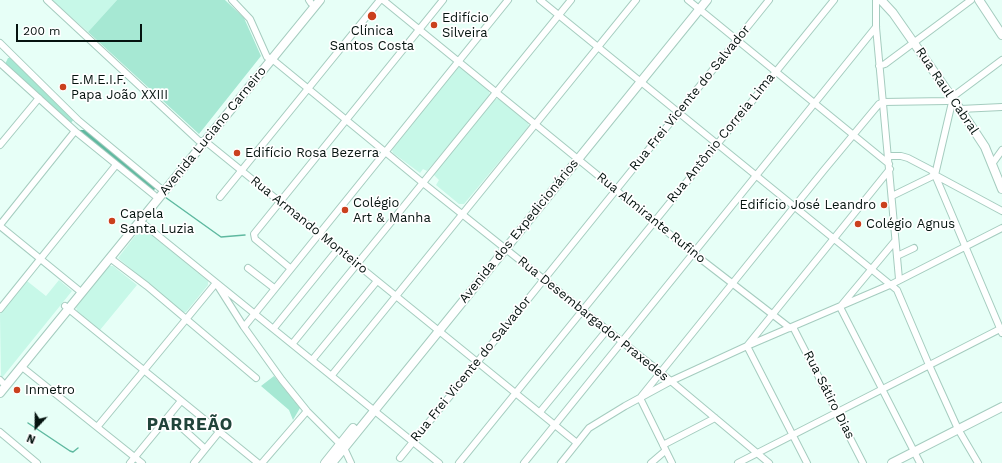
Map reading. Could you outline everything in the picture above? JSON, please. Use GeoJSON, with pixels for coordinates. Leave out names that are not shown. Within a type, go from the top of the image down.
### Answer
{"type":"FeatureCollection","features":[{"type":"Feature","properties":{"kind":"main road","name":"Avenida Luciano Carneiro"},"geometry":{"type":"LineString","coordinates":[[80,291],[295,26],[320,0]]}},
{"type":"Feature","properties":{"kind":"main road","name":"Avenida dos Expedicionários"},"geometry":{"type":"LineString","coordinates":[[325,463],[342,446],[698,5],[707,0]]}},
{"type":"Feature","properties":{"kind":"main road","name":"Rua Raul Cabral"},"geometry":{"type":"LineString","coordinates":[[880,0],[894,13],[985,147],[1002,189]]}},
{"type":"Feature","properties":{"kind":"main road"},"geometry":{"type":"LineString","coordinates":[[979,0],[1002,35]]}},
{"type":"Feature","properties":{"kind":"main road","name":"Avenida Luciano Carneiro"},"geometry":{"type":"LineString","coordinates":[[295,26],[311,1]]}},
{"type":"Feature","properties":{"kind":"main road","name":"Avenida Luciano Carneiro"},"geometry":{"type":"LineString","coordinates":[[1,383],[110,258],[140,221],[159,193]]}},
{"type":"Feature","properties":{"kind":"main road","name":"Avenida Luciano Carneiro"},"geometry":{"type":"LineString","coordinates":[[0,394],[22,367],[66,307]]}},
{"type":"Feature","properties":{"kind":"main road"},"geometry":{"type":"LineString","coordinates":[[892,463],[1002,407]]}},
{"type":"Feature","properties":{"kind":"main road","name":"Avenida dos Expedicionários"},"geometry":{"type":"LineString","coordinates":[[332,463],[342,446]]}},
{"type":"Feature","properties":{"kind":"street","name":"Rua Armando Monteiro"},"geometry":{"type":"LineString","coordinates":[[47,0],[202,141],[241,170],[577,443]]}},
{"type":"Feature","properties":{"kind":"street"},"geometry":{"type":"LineString","coordinates":[[232,0],[253,23],[269,58]]}},
{"type":"Feature","properties":{"kind":"street"},"geometry":{"type":"LineString","coordinates":[[220,197],[380,0]]}},
{"type":"Feature","properties":{"kind":"street","name":"Rua Almirante Rufino"},"geometry":{"type":"LineString","coordinates":[[383,0],[771,315],[792,327]]}},
{"type":"Feature","properties":{"kind":"street"},"geometry":{"type":"LineString","coordinates":[[290,268],[255,239],[254,234],[443,0]]}},
{"type":"Feature","properties":{"kind":"street"},"geometry":{"type":"LineString","coordinates":[[244,327],[318,233],[508,0]]}},
{"type":"Feature","properties":{"kind":"street"},"geometry":{"type":"LineString","coordinates":[[540,0],[892,284],[897,290],[958,429],[978,463]]}},
{"type":"Feature","properties":{"kind":"street"},"geometry":{"type":"LineString","coordinates":[[293,343],[571,0]]}},
{"type":"Feature","properties":{"kind":"street"},"geometry":{"type":"LineString","coordinates":[[332,375],[636,0]]}},
{"type":"Feature","properties":{"kind":"street"},"geometry":{"type":"LineString","coordinates":[[688,0],[698,5],[737,40],[854,135],[889,166]]}},
{"type":"Feature","properties":{"kind":"street","name":"Rua Frei Vicente do Salvador"},"geometry":{"type":"LineString","coordinates":[[400,458],[615,188],[679,113],[770,0]]}},
{"type":"Feature","properties":{"kind":"street","name":"Rua Antônio Correia Lima"},"geometry":{"type":"LineString","coordinates":[[459,463],[834,0]]}},
{"type":"Feature","properties":{"kind":"street"},"geometry":{"type":"LineString","coordinates":[[880,0],[876,27],[899,279]]}},
{"type":"Feature","properties":{"kind":"street"},"geometry":{"type":"LineString","coordinates":[[879,66],[885,64],[971,0]]}},
{"type":"Feature","properties":{"kind":"street"},"geometry":{"type":"LineString","coordinates":[[524,463],[876,27]]}},
{"type":"Feature","properties":{"kind":"street"},"geometry":{"type":"LineString","coordinates":[[0,43],[78,120],[159,193]]}},
{"type":"Feature","properties":{"kind":"street"},"geometry":{"type":"LineString","coordinates":[[10,53],[0,64],[116,165],[159,193]]}},
{"type":"Feature","properties":{"kind":"street","name":"Rua Desembargador Praxedes"},"geometry":{"type":"LineString","coordinates":[[269,58],[660,372],[770,463]]}},
{"type":"Feature","properties":{"kind":"street"},"geometry":{"type":"LineString","coordinates":[[640,398],[876,107],[883,102],[947,101],[1002,60]]}},
{"type":"Feature","properties":{"kind":"street"},"geometry":{"type":"LineString","coordinates":[[0,145],[39,98]]}},
{"type":"Feature","properties":{"kind":"street"},"geometry":{"type":"LineString","coordinates":[[935,175],[953,98]]}},
{"type":"Feature","properties":{"kind":"street"},"geometry":{"type":"LineString","coordinates":[[960,109],[1002,107]]}},
{"type":"Feature","properties":{"kind":"street"},"geometry":{"type":"LineString","coordinates":[[78,120],[74,129],[0,226],[80,291]]}},
{"type":"Feature","properties":{"kind":"street"},"geometry":{"type":"LineString","coordinates":[[992,164],[1002,150]]}},
{"type":"Feature","properties":{"kind":"street"},"geometry":{"type":"LineString","coordinates":[[738,463],[929,365],[1001,330],[935,175],[931,170],[908,158],[901,156],[888,156]]}},
{"type":"Feature","properties":{"kind":"street"},"geometry":{"type":"LineString","coordinates":[[0,309],[39,258],[116,165]]}},
{"type":"Feature","properties":{"kind":"street"},"geometry":{"type":"LineString","coordinates":[[747,346],[834,238],[889,166]]}},
{"type":"Feature","properties":{"kind":"street"},"geometry":{"type":"LineString","coordinates":[[892,196],[935,175]]}},
{"type":"Feature","properties":{"kind":"street"},"geometry":{"type":"LineString","coordinates":[[935,175],[1002,211]]}},
{"type":"Feature","properties":{"kind":"street"},"geometry":{"type":"LineString","coordinates":[[140,221],[313,359],[439,463]]}},
{"type":"Feature","properties":{"kind":"street"},"geometry":{"type":"LineString","coordinates":[[561,463],[589,428],[671,381],[747,346],[892,284],[899,279],[1002,228]]}},
{"type":"Feature","properties":{"kind":"street"},"geometry":{"type":"LineString","coordinates":[[840,307],[895,241]]}},
{"type":"Feature","properties":{"kind":"street"},"geometry":{"type":"LineString","coordinates":[[897,256],[914,248]]}},
{"type":"Feature","properties":{"kind":"street"},"geometry":{"type":"LineString","coordinates":[[274,328],[338,249]]}},
{"type":"Feature","properties":{"kind":"street"},"geometry":{"type":"LineString","coordinates":[[110,258],[256,378]]}},
{"type":"Feature","properties":{"kind":"street"},"geometry":{"type":"LineString","coordinates":[[248,268],[274,288]]}},
{"type":"Feature","properties":{"kind":"street"},"geometry":{"type":"LineString","coordinates":[[313,359],[377,281]]}},
{"type":"Feature","properties":{"kind":"street"},"geometry":{"type":"LineString","coordinates":[[98,426],[216,283]]}},
{"type":"Feature","properties":{"kind":"street"},"geometry":{"type":"LineString","coordinates":[[216,283],[244,327],[282,380],[307,411],[342,446],[351,463]]}},
{"type":"Feature","properties":{"kind":"street"},"geometry":{"type":"LineString","coordinates":[[66,307],[258,463]]}},
{"type":"Feature","properties":{"kind":"street"},"geometry":{"type":"LineString","coordinates":[[840,307],[881,390],[920,463]]}},
{"type":"Feature","properties":{"kind":"street","name":"Rua Sátiro Dias"},"geometry":{"type":"LineString","coordinates":[[792,327],[863,463]]}},
{"type":"Feature","properties":{"kind":"street"},"geometry":{"type":"LineString","coordinates":[[540,412],[607,330]]}},
{"type":"Feature","properties":{"kind":"street"},"geometry":{"type":"LineString","coordinates":[[747,346],[807,463]]}},
{"type":"Feature","properties":{"kind":"street"},"geometry":{"type":"LineString","coordinates":[[22,367],[98,426],[142,463]]}},
{"type":"Feature","properties":{"kind":"street"},"geometry":{"type":"LineString","coordinates":[[640,398],[672,463]]}},
{"type":"Feature","properties":{"kind":"street"},"geometry":{"type":"LineString","coordinates":[[130,463],[181,401]]}},
{"type":"Feature","properties":{"kind":"street"},"geometry":{"type":"LineString","coordinates":[[262,463],[307,411]]}},
{"type":"Feature","properties":{"kind":"street"},"geometry":{"type":"LineString","coordinates":[[169,416],[203,447]]}},
{"type":"Feature","properties":{"kind":"street"},"geometry":{"type":"LineString","coordinates":[[651,463],[664,448],[715,418]]}},
{"type":"Feature","properties":{"kind":"street"},"geometry":{"type":"LineString","coordinates":[[0,432],[37,463]]}},
{"type":"Feature","properties":{"kind":"street"},"geometry":{"type":"LineString","coordinates":[[194,463],[219,432]]}},
{"type":"Feature","properties":{"kind":"shaded area"},"geometry":{"type":"Polygon","coordinates":[[[52,0],[117,0],[88,32],[52,0]]]}},
{"type":"Feature","properties":{"kind":"shaded area"},"geometry":{"type":"Polygon","coordinates":[[[117,0],[225,0],[244,18],[261,56],[199,134],[88,32],[117,0]]]}},
{"type":"Feature","properties":{"kind":"shaded area"},"geometry":{"type":"Polygon","coordinates":[[[8,58],[10,58],[74,119],[71,123],[5,64],[8,58]]]}},
{"type":"Feature","properties":{"kind":"shaded area"},"geometry":{"type":"Polygon","coordinates":[[[460,67],[489,90],[490,96],[427,171],[423,169],[420,173],[393,153],[392,150],[455,69],[460,67]]]}},
{"type":"Feature","properties":{"kind":"shaded area"},"geometry":{"type":"Polygon","coordinates":[[[495,99],[499,99],[528,123],[529,126],[464,204],[459,204],[436,185],[439,180],[433,174],[495,99]]]}},
{"type":"Feature","properties":{"kind":"shaded area"},"geometry":{"type":"Polygon","coordinates":[[[79,130],[85,130],[156,188],[153,191],[79,130]]]}},
{"type":"Feature","properties":{"kind":"shaded area"},"geometry":{"type":"Polygon","coordinates":[[[142,227],[208,281],[208,285],[186,312],[182,312],[118,258],[142,227]]]}},
{"type":"Feature","properties":{"kind":"shaded area"},"geometry":{"type":"Polygon","coordinates":[[[108,266],[113,266],[137,285],[100,330],[77,311],[76,307],[108,266]]]}},
{"type":"Feature","properties":{"kind":"shaded area"},"geometry":{"type":"Polygon","coordinates":[[[59,280],[72,291],[1,379],[0,314],[27,281],[46,296],[59,280]]]}},
{"type":"Feature","properties":{"kind":"shaded area"},"geometry":{"type":"Polygon","coordinates":[[[274,376],[300,408],[293,420],[289,410],[261,386],[274,376]]]}},
{"type":"Feature","properties":{"kind":"waterway"},"geometry":{"type":"LineString","coordinates":[[165,197],[221,237],[245,235]]}},
{"type":"Feature","properties":{"kind":"waterway"},"geometry":{"type":"LineString","coordinates":[[28,423],[70,451],[73,452],[78,448]]}},
{"type":"Feature","properties":{"kind":"place","name":"Clínica Santos Costa"},"geometry":{"type":"Point","coordinates":[372,16]}},
{"type":"Feature","properties":{"kind":"place","name":"Edifício Silveira"},"geometry":{"type":"Point","coordinates":[434,25]}},
{"type":"Feature","properties":{"kind":"place","name":"E.M.E.I.F. Papa João XXIII"},"geometry":{"type":"Point","coordinates":[63,87]}},
{"type":"Feature","properties":{"kind":"place","name":"Edifício Rosa Bezerra"},"geometry":{"type":"Point","coordinates":[237,153]}},
{"type":"Feature","properties":{"kind":"place","name":"Edifício José Leandro"},"geometry":{"type":"Point","coordinates":[884,205]}},
{"type":"Feature","properties":{"kind":"place","name":"Colégio Art & Manha"},"geometry":{"type":"Point","coordinates":[345,210]}},
{"type":"Feature","properties":{"kind":"place","name":"Capela Santa Luzia"},"geometry":{"type":"Point","coordinates":[112,221]}},
{"type":"Feature","properties":{"kind":"place","name":"Colégio Agnus"},"geometry":{"type":"Point","coordinates":[858,224]}},
{"type":"Feature","properties":{"kind":"place","name":"Inmetro"},"geometry":{"type":"Point","coordinates":[17,390]}},
{"type":"Feature","properties":{"kind":"district","name":"PARREÃO"},"geometry":{"type":"Point","coordinates":[190,425]}}]}
